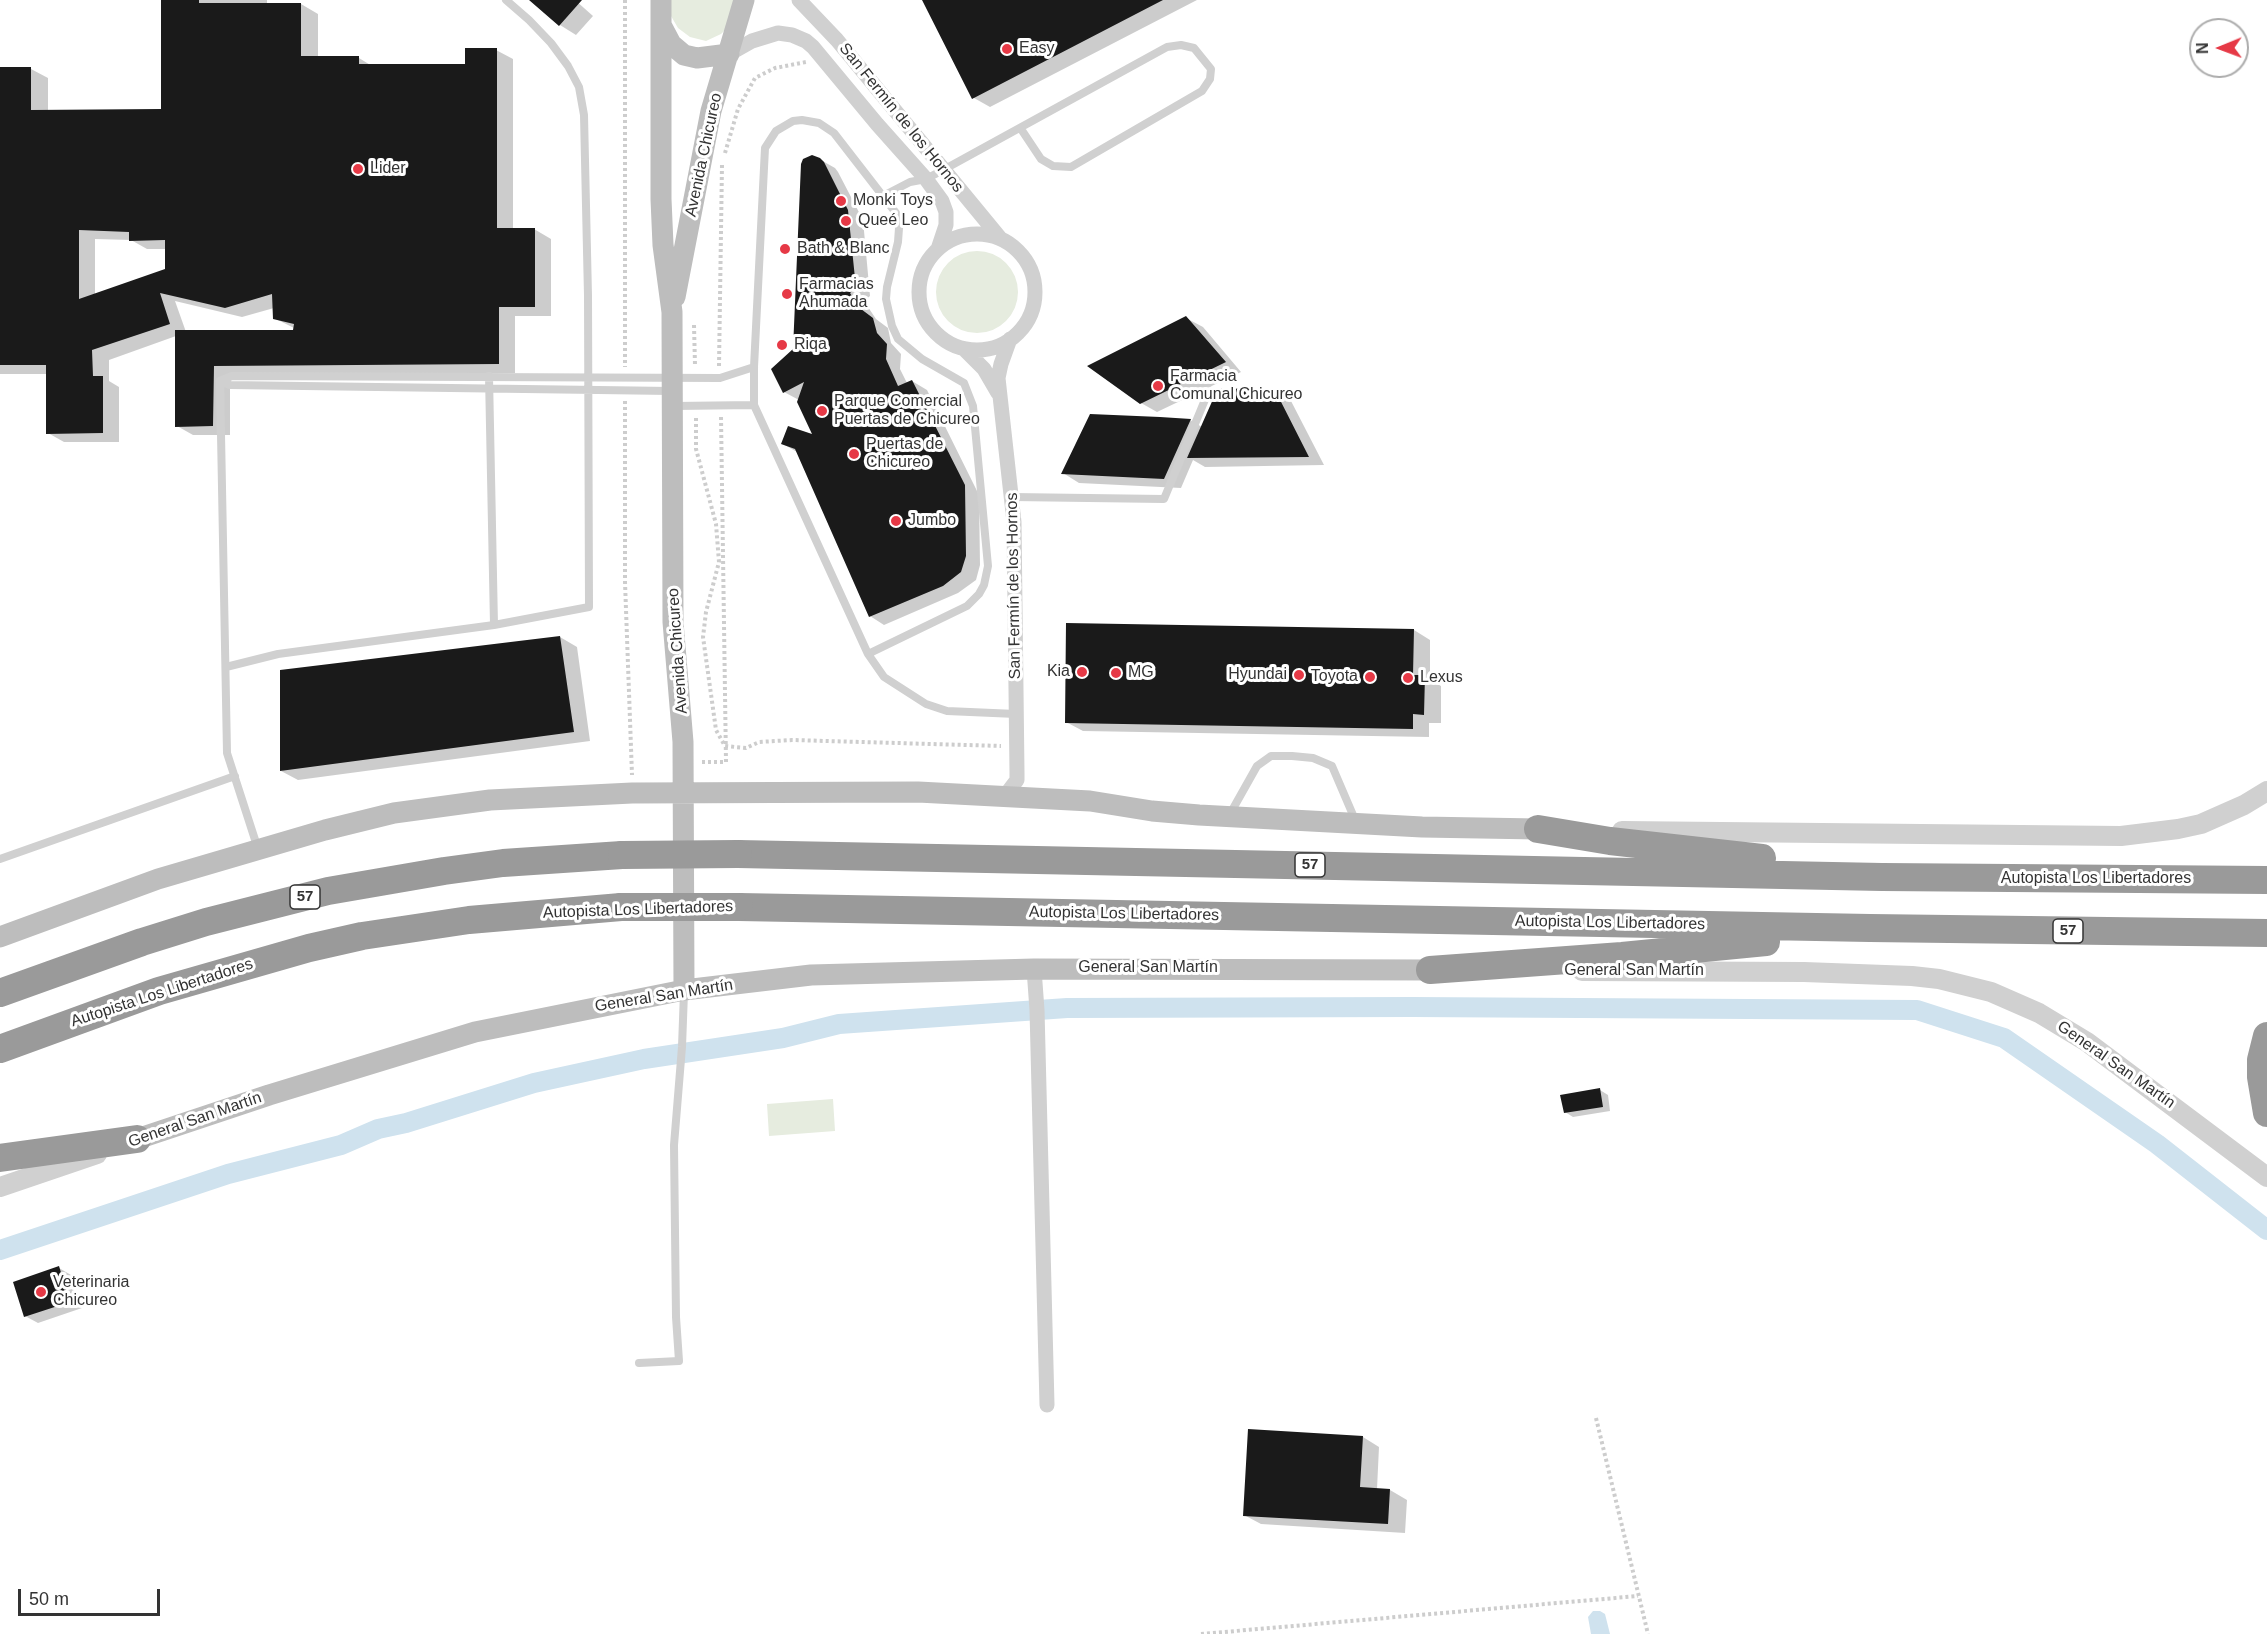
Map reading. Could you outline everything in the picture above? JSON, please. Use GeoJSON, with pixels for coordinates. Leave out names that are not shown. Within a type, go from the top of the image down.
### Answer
{"type":"FeatureCollection","features":[{"type":"Feature","properties":{"kind":"highway"},"geometry":{"type":"LineString","coordinates":[[1538,830],[1777,860],[1882,877]]}},
{"type":"Feature","properties":{"kind":"highway","name":"Autopista Los Libertadores"},"geometry":{"type":"LineString","coordinates":[[0,993],[174,932],[271,904],[328,891],[421,874],[503,863],[622,855],[738,854],[1882,877],[2267,880]]}},
{"type":"Feature","properties":{"kind":"highway"},"geometry":{"type":"LineString","coordinates":[[2212,880],[2267,872]]}},
{"type":"Feature","properties":{"kind":"highway","name":"Autopista Los Libertadores"},"geometry":{"type":"LineString","coordinates":[[0,1049],[159,991],[309,948],[362,936],[469,920],[621,907],[739,907],[2267,933]]}},
{"type":"Feature","properties":{"kind":"highway"},"geometry":{"type":"LineString","coordinates":[[1430,970],[1622,956],[1796,939],[1870,928]]}},
{"type":"Feature","properties":{"kind":"highway"},"geometry":{"type":"LineString","coordinates":[[2267,1036],[2261,1060],[2261,1077],[2267,1113]]}},
{"type":"Feature","properties":{"kind":"highway"},"geometry":{"type":"LineString","coordinates":[[0,1158],[137,1139]]}},
{"type":"Feature","properties":{"kind":"main road","name":"Avenida Chicureo"},"geometry":{"type":"LineString","coordinates":[[661,0],[663,245],[672,312],[674,622],[683,720],[684,990]]}},
{"type":"Feature","properties":{"kind":"main road","name":"Avenida Chicureo"},"geometry":{"type":"LineString","coordinates":[[672,312],[711,111],[744,0]]}},
{"type":"Feature","properties":{"kind":"main road"},"geometry":{"type":"LineString","coordinates":[[661,25],[671,44],[684,55],[697,58],[729,54]]}},
{"type":"Feature","properties":{"kind":"main road"},"geometry":{"type":"LineString","coordinates":[[0,937],[147,883],[258,849],[394,813],[490,800],[682,793],[918,792],[1011,788],[1032,798],[1090,801],[1152,812],[1356,824],[1538,830]]}},
{"type":"Feature","properties":{"kind":"main road","name":"General San Martín"},"geometry":{"type":"LineString","coordinates":[[137,1139],[269,1095],[475,1032],[684,990],[811,975],[1034,969],[1430,970]]}},
{"type":"Feature","properties":{"kind":"street","name":"San Fermín de los Hornos"},"geometry":{"type":"LineString","coordinates":[[799,0],[837,40],[1000,238]]}},
{"type":"Feature","properties":{"kind":"street","name":"San Fermín de los Hornos"},"geometry":{"type":"LineString","coordinates":[[729,54],[752,41],[778,33],[792,35],[806,41],[926,179],[942,201],[946,212],[946,225],[938,249]]}},
{"type":"Feature","properties":{"kind":"street"},"geometry":{"type":"LineString","coordinates":[[974,234],[1000,238],[1019,252],[1029,266],[1035,283],[1033,309],[1020,331],[1010,339],[988,349],[964,348],[943,339],[928,323],[923,312],[919,290],[924,267],[938,249],[961,236],[974,234]]}},
{"type":"Feature","properties":{"kind":"street","name":"San Fermín de los Hornos"},"geometry":{"type":"LineString","coordinates":[[1010,339],[1001,364],[998,393],[1012,497],[1015,561],[1016,714],[1011,788]]}},
{"type":"Feature","properties":{"kind":"street","name":"San Fermín de los Hornos"},"geometry":{"type":"LineString","coordinates":[[964,348],[984,369],[998,393]]}},
{"type":"Feature","properties":{"kind":"street"},"geometry":{"type":"LineString","coordinates":[[1538,830],[2121,836],[2201,824],[2244,806],[2267,791]]}},
{"type":"Feature","properties":{"kind":"street"},"geometry":{"type":"LineString","coordinates":[[1034,969],[1047,1405]]}},
{"type":"Feature","properties":{"kind":"street","name":"General San Martín"},"geometry":{"type":"LineString","coordinates":[[1430,970],[1804,972],[1912,976],[1965,985],[1991,992],[2023,1005],[2087,1042],[2267,1177]]}},
{"type":"Feature","properties":{"kind":"street","name":"General San Martín"},"geometry":{"type":"LineString","coordinates":[[0,1187],[137,1139]]}},
{"type":"Feature","properties":{"kind":"lane"},"geometry":{"type":"LineString","coordinates":[[226,668],[278,654],[494,624],[589,607],[584,115],[579,87],[568,66],[551,43],[506,0]]}},
{"type":"Feature","properties":{"kind":"lane"},"geometry":{"type":"LineString","coordinates":[[883,196],[910,182],[926,179],[1167,47],[1180,45],[1194,48],[1211,69],[1210,79],[1202,92],[1071,167],[1053,166],[1041,159],[1021,129]]}},
{"type":"Feature","properties":{"kind":"lane"},"geometry":{"type":"LineString","coordinates":[[868,654],[967,606],[980,594],[988,566],[976,430],[970,394],[964,383],[922,359],[898,339],[892,326],[888,312],[887,287],[898,242],[899,228],[896,213],[834,133],[811,120],[794,121],[776,131],[765,148],[754,405],[868,654],[884,677],[926,704],[947,711],[1016,714]]}},
{"type":"Feature","properties":{"kind":"lane"},"geometry":{"type":"LineString","coordinates":[[220,381],[230,385],[672,391],[754,367]]}},
{"type":"Feature","properties":{"kind":"lane"},"geometry":{"type":"LineString","coordinates":[[220,381],[232,376],[588,377],[754,405]]}},
{"type":"Feature","properties":{"kind":"lane"},"geometry":{"type":"LineString","coordinates":[[489,376],[494,624]]}},
{"type":"Feature","properties":{"kind":"lane"},"geometry":{"type":"LineString","coordinates":[[220,381],[227,753],[258,849]]}},
{"type":"Feature","properties":{"kind":"lane"},"geometry":{"type":"LineString","coordinates":[[1012,497],[1164,499],[1209,390]]}},
{"type":"Feature","properties":{"kind":"lane"},"geometry":{"type":"LineString","coordinates":[[1228,817],[1257,766],[1271,756],[1292,756],[1313,758],[1332,766],[1356,824]]}},
{"type":"Feature","properties":{"kind":"lane"},"geometry":{"type":"LineString","coordinates":[[0,859],[235,776]]}},
{"type":"Feature","properties":{"kind":"lane"},"geometry":{"type":"LineString","coordinates":[[639,1364],[679,1361],[676,1317],[674,1145],[684,990]]}},
{"type":"Feature","properties":{"kind":"path"},"geometry":{"type":"LineString","coordinates":[[1596,1418],[1648,1634]]}},
{"type":"Feature","properties":{"kind":"path"},"geometry":{"type":"LineString","coordinates":[[1201,1634],[1638,1596]]}},
{"type":"Feature","properties":{"kind":"shaded area"},"geometry":{"type":"Polygon","coordinates":[[[671,0],[734,0],[727,28],[721,34],[706,41],[690,37],[678,28],[671,16],[671,0]]]}},
{"type":"Feature","properties":{"kind":"shaded area"},"geometry":{"type":"Polygon","coordinates":[[[969,251],[985,251],[1000,258],[1011,269],[1018,284],[1015,308],[1006,321],[985,333],[969,333],[954,326],[943,315],[936,300],[936,284],[943,269],[954,258],[969,251]]]}},
{"type":"Feature","properties":{"kind":"shaded area"},"geometry":{"type":"Polygon","coordinates":[[[833,1099],[835,1131],[769,1136],[767,1104],[833,1099]]]}},
{"type":"Feature","properties":{"kind":"water"},"geometry":{"type":"Polygon","coordinates":[[[1593,1611],[1605,1614],[1610,1634],[1591,1634],[1588,1617],[1593,1611]]]}},
{"type":"Feature","properties":{"kind":"building"},"geometry":{"type":"Polygon","coordinates":[[[161,0],[199,0],[199,3],[301,3],[301,56],[359,56],[359,64],[465,64],[465,48],[497,48],[497,228],[535,228],[535,307],[499,307],[499,364],[214,366],[213,426],[175,427],[175,330],[293,330],[294,324],[273,319],[272,294],[225,308],[160,293],[170,324],[92,350],[93,376],[103,376],[103,433],[46,434],[46,365],[0,365],[0,67],[31,67],[31,110],[161,109],[161,0]],[[79,230],[79,299],[165,269],[165,240],[129,241],[129,232],[79,230]]]}},
{"type":"Feature","properties":{"kind":"building"},"geometry":{"type":"Polygon","coordinates":[[[529,0],[582,0],[559,26],[529,0]]]}},
{"type":"Feature","properties":{"kind":"building","name":"Easy"},"geometry":{"type":"Polygon","coordinates":[[[922,0],[1163,0],[972,99],[922,0]]]}},
{"type":"Feature","properties":{"kind":"building","name":"Jumbo"},"geometry":{"type":"Polygon","coordinates":[[[812,155],[824,162],[848,210],[856,288],[850,293],[861,309],[873,318],[877,333],[887,344],[886,359],[898,386],[912,380],[965,485],[966,556],[961,572],[943,586],[869,617],[795,449],[781,444],[788,426],[812,434],[797,402],[804,382],[783,393],[771,369],[793,349],[801,164],[803,159],[812,155]]]}},
{"type":"Feature","properties":{"kind":"building"},"geometry":{"type":"Polygon","coordinates":[[[1186,316],[1226,362],[1140,404],[1087,366],[1186,316]]]}},
{"type":"Feature","properties":{"kind":"building"},"geometry":{"type":"Polygon","coordinates":[[[1218,388],[1275,390],[1309,457],[1187,458],[1218,388]]]}},
{"type":"Feature","properties":{"kind":"building"},"geometry":{"type":"Polygon","coordinates":[[[1090,414],[1191,419],[1164,479],[1061,474],[1090,414]]]}},
{"type":"Feature","properties":{"kind":"building"},"geometry":{"type":"Polygon","coordinates":[[[1066,623],[1414,629],[1413,675],[1425,675],[1424,715],[1413,714],[1413,729],[1065,723],[1066,623]]]}},
{"type":"Feature","properties":{"kind":"building"},"geometry":{"type":"Polygon","coordinates":[[[560,636],[574,732],[280,771],[280,670],[560,636]]]}},
{"type":"Feature","properties":{"kind":"building"},"geometry":{"type":"Polygon","coordinates":[[[1600,1088],[1603,1107],[1564,1113],[1560,1095],[1600,1088]]]}},
{"type":"Feature","properties":{"kind":"building","name":"Veterinaria Chicureo"},"geometry":{"type":"Polygon","coordinates":[[[59,1266],[70,1302],[24,1317],[13,1282],[59,1266]]]}},
{"type":"Feature","properties":{"kind":"building"},"geometry":{"type":"Polygon","coordinates":[[[1248,1429],[1363,1436],[1360,1487],[1390,1489],[1388,1524],[1243,1516],[1248,1429]]]}},
{"type":"Feature","properties":{"kind":"waterway"},"geometry":{"type":"LineString","coordinates":[[0,1250],[228,1174],[341,1145],[378,1129],[406,1123],[534,1083],[644,1059],[783,1038],[839,1024],[1067,1008],[1412,1007],[1917,1010],[2004,1038],[2157,1144],[2267,1230]]}},
{"type":"Feature","properties":{"kind":"place","name":"Easy"},"geometry":{"type":"Point","coordinates":[1007,49]}},
{"type":"Feature","properties":{"kind":"place","name":"Lider"},"geometry":{"type":"Point","coordinates":[358,169]}},
{"type":"Feature","properties":{"kind":"place","name":"Monki Toys"},"geometry":{"type":"Point","coordinates":[841,201]}},
{"type":"Feature","properties":{"kind":"place","name":"Queé Leo"},"geometry":{"type":"Point","coordinates":[846,221]}},
{"type":"Feature","properties":{"kind":"place","name":"Bath & Blanc"},"geometry":{"type":"Point","coordinates":[785,249]}},
{"type":"Feature","properties":{"kind":"place","name":"Farmacias Ahumada"},"geometry":{"type":"Point","coordinates":[787,294]}},
{"type":"Feature","properties":{"kind":"place","name":"Riqa"},"geometry":{"type":"Point","coordinates":[782,345]}},
{"type":"Feature","properties":{"kind":"place","name":"Farmacia Comunal Chicureo"},"geometry":{"type":"Point","coordinates":[1158,386]}},
{"type":"Feature","properties":{"kind":"place","name":"Parque Comercial Puertas de Chicureo"},"geometry":{"type":"Point","coordinates":[822,411]}},
{"type":"Feature","properties":{"kind":"place","name":"Puertas de Chicureo"},"geometry":{"type":"Point","coordinates":[854,454]}},
{"type":"Feature","properties":{"kind":"place","name":"Jumbo"},"geometry":{"type":"Point","coordinates":[896,521]}},
{"type":"Feature","properties":{"kind":"place","name":"Kia"},"geometry":{"type":"Point","coordinates":[1082,672]}},
{"type":"Feature","properties":{"kind":"place","name":"MG"},"geometry":{"type":"Point","coordinates":[1116,673]}},
{"type":"Feature","properties":{"kind":"place","name":"Hyundai"},"geometry":{"type":"Point","coordinates":[1299,675]}},
{"type":"Feature","properties":{"kind":"place","name":"Toyota"},"geometry":{"type":"Point","coordinates":[1370,677]}},
{"type":"Feature","properties":{"kind":"place","name":"Lexus"},"geometry":{"type":"Point","coordinates":[1408,678]}},
{"type":"Feature","properties":{"kind":"place","name":"Veterinaria Chicureo"},"geometry":{"type":"Point","coordinates":[41,1292]}}]}
